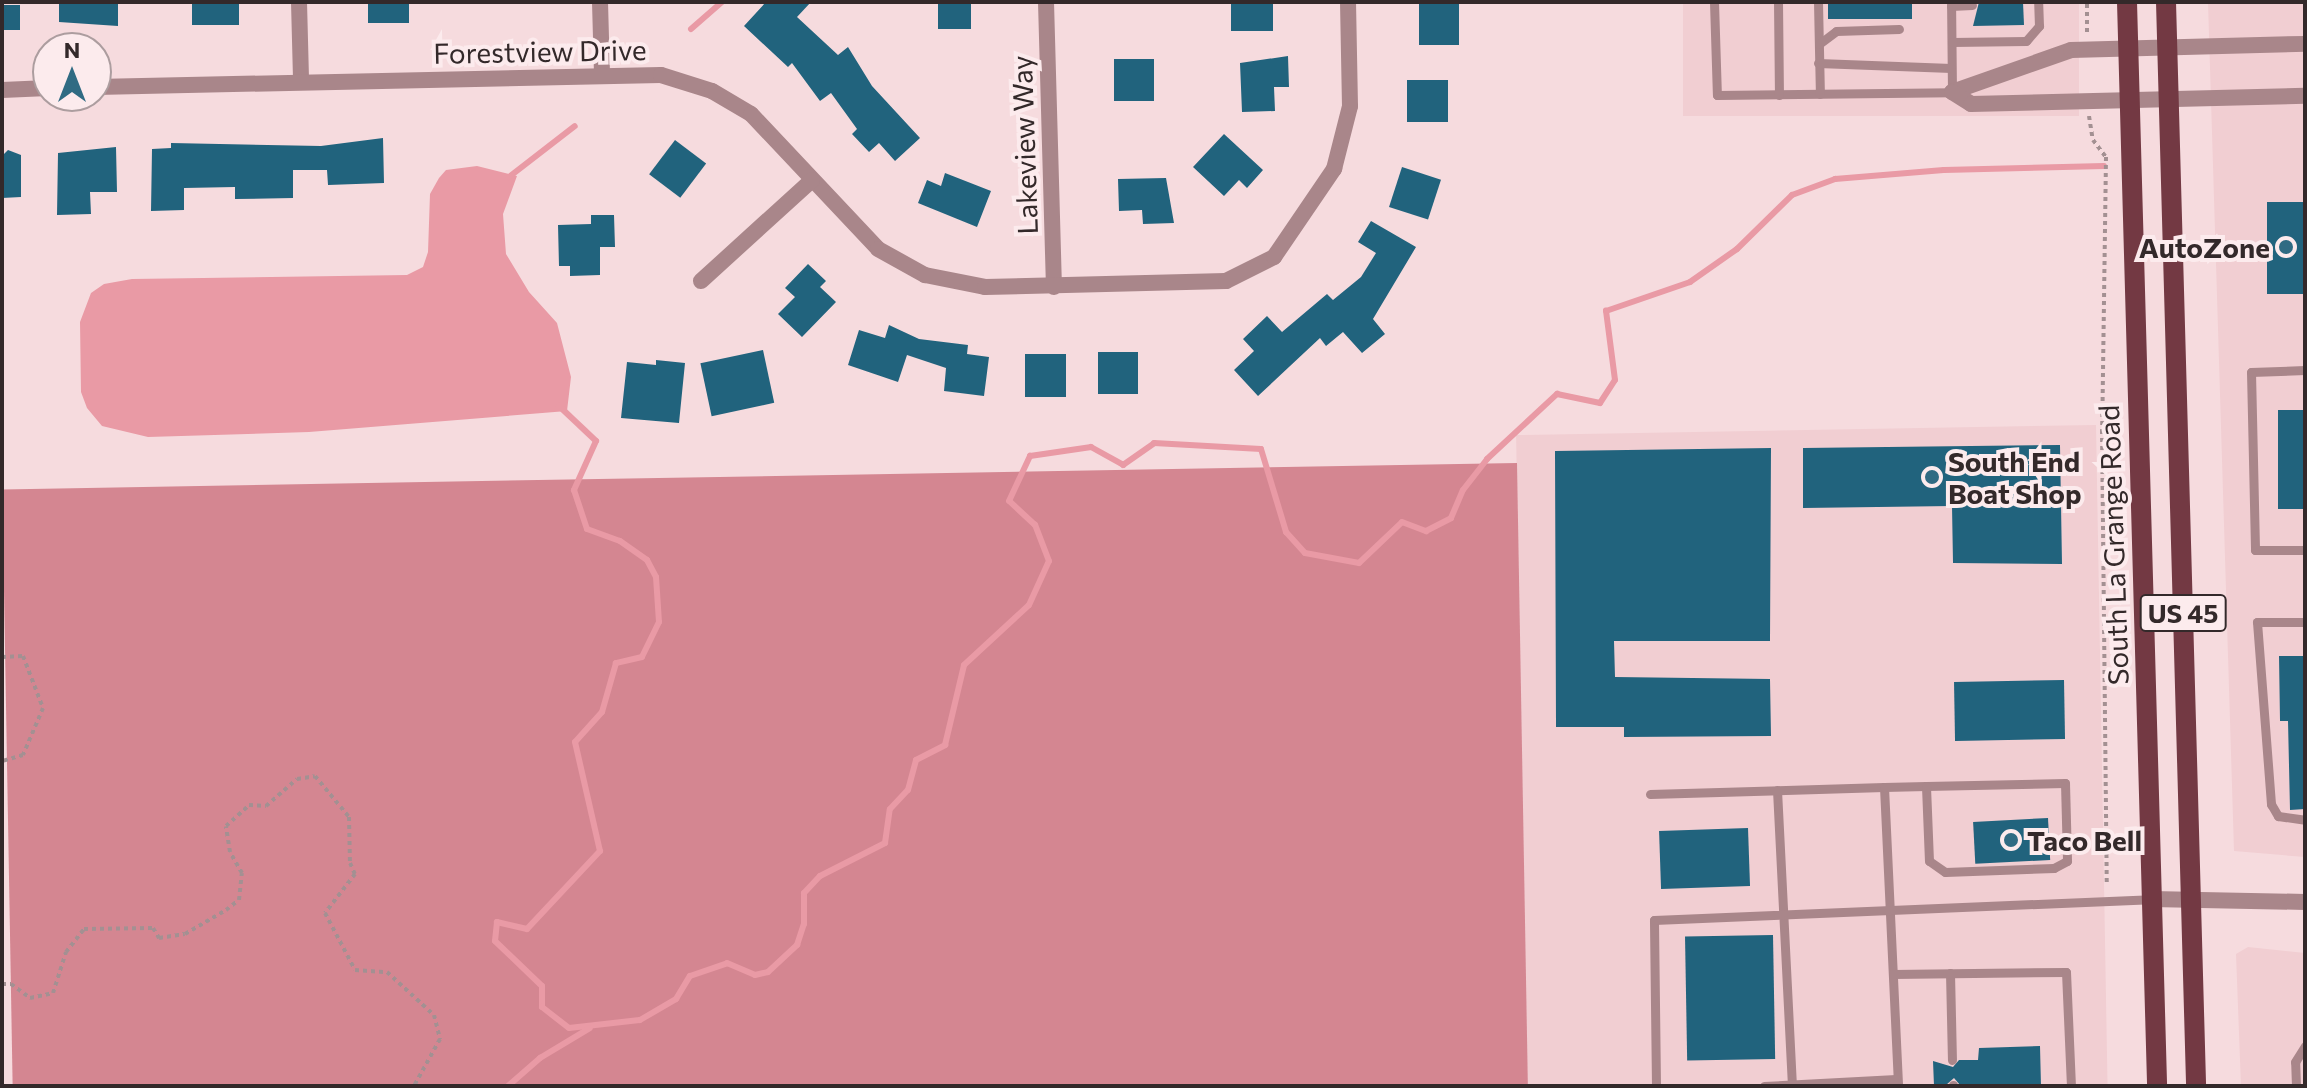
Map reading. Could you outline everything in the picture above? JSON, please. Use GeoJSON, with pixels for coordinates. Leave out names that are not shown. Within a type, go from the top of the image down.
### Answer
{"type":"FeatureCollection","features":[{"type":"Feature","properties":{"kind":"main road","name":"South La Grange Road"},"geometry":{"type":"LineString","coordinates":[[2127,2],[2157,1086]]}},
{"type":"Feature","properties":{"kind":"main road","name":"US 45"},"geometry":{"type":"LineString","coordinates":[[2166,2],[2196,1086]]}},
{"type":"Feature","properties":{"kind":"street"},"geometry":{"type":"LineString","coordinates":[[299,2],[301,81]]}},
{"type":"Feature","properties":{"kind":"street"},"geometry":{"type":"LineString","coordinates":[[600,2],[602,74]]}},
{"type":"Feature","properties":{"kind":"street","name":"Lakeview Way"},"geometry":{"type":"LineString","coordinates":[[1046,2],[1054,287]]}},
{"type":"Feature","properties":{"kind":"street","name":"Forestview Drive"},"geometry":{"type":"LineString","coordinates":[[112,87],[661,75],[712,91],[751,114],[857,230],[902,265],[967,286],[1054,287],[1226,281],[1274,257],[1334,169],[1350,106],[1348,2]]}},
{"type":"Feature","properties":{"kind":"street"},"geometry":{"type":"LineString","coordinates":[[1952,92],[2042,59],[2087,50],[2305,44]]}},
{"type":"Feature","properties":{"kind":"street"},"geometry":{"type":"LineString","coordinates":[[2,90],[32,89]]}},
{"type":"Feature","properties":{"kind":"street"},"geometry":{"type":"LineString","coordinates":[[1952,92],[1971,104],[2305,96]]}},
{"type":"Feature","properties":{"kind":"street"},"geometry":{"type":"LineString","coordinates":[[701,281],[812,180]]}},
{"type":"Feature","properties":{"kind":"street"},"geometry":{"type":"LineString","coordinates":[[2151,899],[2305,902]]}},
{"type":"Feature","properties":{"kind":"lane"},"geometry":{"type":"LineString","coordinates":[[1714,2],[1717,95],[1952,92],[1951,4],[1972,5]]}},
{"type":"Feature","properties":{"kind":"lane"},"geometry":{"type":"LineString","coordinates":[[1778,2],[1779,95]]}},
{"type":"Feature","properties":{"kind":"lane"},"geometry":{"type":"LineString","coordinates":[[1818,2],[1820,94]]}},
{"type":"Feature","properties":{"kind":"lane"},"geometry":{"type":"LineString","coordinates":[[1952,42],[2026,41],[2039,26],[2038,2],[2025,2]]}},
{"type":"Feature","properties":{"kind":"lane"},"geometry":{"type":"LineString","coordinates":[[1819,44],[1836,31],[1899,29]]}},
{"type":"Feature","properties":{"kind":"lane"},"geometry":{"type":"LineString","coordinates":[[1818,63],[1951,68]]}},
{"type":"Feature","properties":{"kind":"lane"},"geometry":{"type":"LineString","coordinates":[[2305,370],[2251,372],[2255,550],[2305,550]]}},
{"type":"Feature","properties":{"kind":"lane"},"geometry":{"type":"LineString","coordinates":[[2305,622],[2257,622],[2271,804],[2278,816],[2305,820]]}},
{"type":"Feature","properties":{"kind":"lane"},"geometry":{"type":"LineString","coordinates":[[1650,794],[1884,787],[1926,786],[2065,783],[2067,861],[2054,868],[1945,872],[1929,861],[1926,786]]}},
{"type":"Feature","properties":{"kind":"lane"},"geometry":{"type":"LineString","coordinates":[[1764,1086],[1897,1082],[1884,787]]}},
{"type":"Feature","properties":{"kind":"lane"},"geometry":{"type":"LineString","coordinates":[[1777,790],[1792,1085]]}},
{"type":"Feature","properties":{"kind":"lane"},"geometry":{"type":"LineString","coordinates":[[1656,1086],[1654,920],[2151,899]]}},
{"type":"Feature","properties":{"kind":"lane"},"geometry":{"type":"LineString","coordinates":[[1893,974],[2066,972],[2071,1086]]}},
{"type":"Feature","properties":{"kind":"lane"},"geometry":{"type":"LineString","coordinates":[[1950,973],[1952,1060]]}},
{"type":"Feature","properties":{"kind":"lane"},"geometry":{"type":"LineString","coordinates":[[2296,1086],[2295,1062],[2305,1046]]}},
{"type":"Feature","properties":{"kind":"path"},"geometry":{"type":"LineString","coordinates":[[2087,2],[2087,50]]}},
{"type":"Feature","properties":{"kind":"path"},"geometry":{"type":"LineString","coordinates":[[2089,101],[2093,140],[2106,157],[2102,430],[2107,900]]}},
{"type":"Feature","properties":{"kind":"path"},"geometry":{"type":"LineString","coordinates":[[2,657],[23,656],[43,708],[23,755],[2,761]]}},
{"type":"Feature","properties":{"kind":"path"},"geometry":{"type":"LineString","coordinates":[[2,984],[11,984],[30,998],[53,993],[66,952],[84,929],[153,928],[159,938],[185,934],[226,910],[239,900],[242,873],[230,852],[226,826],[249,805],[266,806],[297,779],[315,776],[349,817],[355,874],[325,913],[355,970],[387,972],[434,1015],[440,1039],[414,1086]]}},
{"type":"Feature","properties":{"kind":"shaded area"},"geometry":{"type":"Polygon","coordinates":[[[1683,2],[2079,2],[2079,116],[1683,116],[1683,2]]]}},
{"type":"Feature","properties":{"kind":"shaded area"},"geometry":{"type":"Polygon","coordinates":[[[2208,2],[2305,2],[2305,857],[2234,851],[2208,2]]]}},
{"type":"Feature","properties":{"kind":"shaded area"},"geometry":{"type":"Polygon","coordinates":[[[477,166],[517,176],[503,214],[506,254],[529,292],[557,323],[571,377],[567,411],[309,432],[148,437],[102,426],[87,408],[81,392],[80,322],[91,293],[104,284],[132,279],[407,275],[423,267],[428,252],[430,194],[439,178],[446,170],[477,166]]]}},
{"type":"Feature","properties":{"kind":"shaded area"},"geometry":{"type":"Polygon","coordinates":[[[2096,425],[2108,1086],[1527,1086],[1516,435],[2096,425]]]}},
{"type":"Feature","properties":{"kind":"shaded area"},"geometry":{"type":"Polygon","coordinates":[[[1517,463],[1528,1086],[13,1086],[2,489],[1517,463]]]}},
{"type":"Feature","properties":{"kind":"shaded area"},"geometry":{"type":"Polygon","coordinates":[[[2248,947],[2305,953],[2305,1086],[2241,1086],[2236,954],[2248,947]]]}},
{"type":"Feature","properties":{"kind":"building"},"geometry":{"type":"Polygon","coordinates":[[[59,2],[118,2],[118,26],[59,22],[59,2]]]}},
{"type":"Feature","properties":{"kind":"building"},"geometry":{"type":"Polygon","coordinates":[[[192,2],[239,2],[239,25],[192,25],[192,2]]]}},
{"type":"Feature","properties":{"kind":"building"},"geometry":{"type":"Polygon","coordinates":[[[368,2],[409,2],[409,23],[368,23],[368,2]]]}},
{"type":"Feature","properties":{"kind":"building"},"geometry":{"type":"Polygon","coordinates":[[[766,2],[811,2],[797,17],[838,55],[848,47],[872,86],[920,138],[895,161],[879,143],[869,152],[852,134],[857,129],[831,93],[820,101],[792,63],[788,67],[744,26],[766,2]]]}},
{"type":"Feature","properties":{"kind":"building"},"geometry":{"type":"Polygon","coordinates":[[[938,2],[971,2],[971,29],[938,29],[938,2]]]}},
{"type":"Feature","properties":{"kind":"building"},"geometry":{"type":"Polygon","coordinates":[[[1231,2],[1273,2],[1273,31],[1231,31],[1231,2]]]}},
{"type":"Feature","properties":{"kind":"building"},"geometry":{"type":"Polygon","coordinates":[[[1828,2],[1912,2],[1912,19],[1828,19],[1828,2]]]}},
{"type":"Feature","properties":{"kind":"building"},"geometry":{"type":"Polygon","coordinates":[[[1979,2],[2023,2],[2024,25],[1973,26],[1979,2]]]}},
{"type":"Feature","properties":{"kind":"building"},"geometry":{"type":"Polygon","coordinates":[[[1419,3],[1459,3],[1459,45],[1419,45],[1419,3]]]}},
{"type":"Feature","properties":{"kind":"building"},"geometry":{"type":"Polygon","coordinates":[[[2,5],[20,5],[20,30],[2,30],[2,5]]]}},
{"type":"Feature","properties":{"kind":"building"},"geometry":{"type":"Polygon","coordinates":[[[1288,56],[1289,87],[1274,87],[1275,111],[1242,112],[1240,63],[1288,56]]]}},
{"type":"Feature","properties":{"kind":"building"},"geometry":{"type":"Polygon","coordinates":[[[1114,59],[1154,59],[1154,101],[1114,101],[1114,59]]]}},
{"type":"Feature","properties":{"kind":"building"},"geometry":{"type":"Polygon","coordinates":[[[1407,80],[1448,80],[1448,122],[1407,122],[1407,80]]]}},
{"type":"Feature","properties":{"kind":"building"},"geometry":{"type":"Polygon","coordinates":[[[1224,134],[1263,170],[1247,188],[1239,180],[1224,196],[1193,167],[1224,134]]]}},
{"type":"Feature","properties":{"kind":"building"},"geometry":{"type":"Polygon","coordinates":[[[383,138],[384,183],[328,185],[327,170],[293,170],[293,198],[235,199],[235,187],[184,188],[184,210],[151,211],[152,149],[171,148],[171,143],[321,146],[383,138]]]}},
{"type":"Feature","properties":{"kind":"building"},"geometry":{"type":"Polygon","coordinates":[[[675,140],[706,163],[680,198],[649,174],[675,140]]]}},
{"type":"Feature","properties":{"kind":"building"},"geometry":{"type":"Polygon","coordinates":[[[116,147],[117,192],[90,192],[91,214],[57,215],[58,153],[116,147]]]}},
{"type":"Feature","properties":{"kind":"building"},"geometry":{"type":"Polygon","coordinates":[[[8,150],[21,155],[21,197],[2,198],[2,156],[8,150]]]}},
{"type":"Feature","properties":{"kind":"building"},"geometry":{"type":"Polygon","coordinates":[[[1402,167],[1441,180],[1428,220],[1389,207],[1402,167]]]}},
{"type":"Feature","properties":{"kind":"building"},"geometry":{"type":"Polygon","coordinates":[[[945,173],[991,191],[977,227],[918,203],[927,180],[941,186],[945,173]]]}},
{"type":"Feature","properties":{"kind":"building"},"geometry":{"type":"Polygon","coordinates":[[[1166,178],[1174,223],[1143,224],[1142,210],[1119,211],[1118,179],[1166,178]]]}},
{"type":"Feature","properties":{"kind":"building","name":"AutoZone"},"geometry":{"type":"Polygon","coordinates":[[[2267,202],[2305,202],[2305,294],[2267,294],[2267,202]]]}},
{"type":"Feature","properties":{"kind":"building"},"geometry":{"type":"Polygon","coordinates":[[[591,215],[614,215],[615,247],[600,247],[600,275],[570,276],[570,266],[559,266],[558,225],[591,224],[591,215]]]}},
{"type":"Feature","properties":{"kind":"building"},"geometry":{"type":"Polygon","coordinates":[[[1371,221],[1416,247],[1373,319],[1385,334],[1362,353],[1343,332],[1326,346],[1320,338],[1258,396],[1234,370],[1254,351],[1243,339],[1267,316],[1282,332],[1327,294],[1333,300],[1361,277],[1376,253],[1358,242],[1371,221]]]}},
{"type":"Feature","properties":{"kind":"building"},"geometry":{"type":"Polygon","coordinates":[[[808,264],[826,281],[820,287],[836,302],[802,337],[778,314],[795,297],[785,288],[808,264]]]}},
{"type":"Feature","properties":{"kind":"building"},"geometry":{"type":"Polygon","coordinates":[[[889,325],[919,339],[968,345],[967,354],[989,357],[984,396],[944,391],[946,368],[907,355],[898,382],[848,365],[859,330],[885,338],[889,325]]]}},
{"type":"Feature","properties":{"kind":"building"},"geometry":{"type":"Polygon","coordinates":[[[763,350],[774,403],[712,416],[700,363],[763,350]]]}},
{"type":"Feature","properties":{"kind":"building"},"geometry":{"type":"Polygon","coordinates":[[[1098,352],[1138,352],[1138,394],[1098,394],[1098,352]]]}},
{"type":"Feature","properties":{"kind":"building"},"geometry":{"type":"Polygon","coordinates":[[[1025,354],[1066,354],[1066,397],[1025,397],[1025,354]]]}},
{"type":"Feature","properties":{"kind":"building"},"geometry":{"type":"Polygon","coordinates":[[[656,360],[685,363],[679,423],[621,418],[627,362],[656,365],[656,360]]]}},
{"type":"Feature","properties":{"kind":"building"},"geometry":{"type":"Polygon","coordinates":[[[2278,410],[2305,410],[2305,509],[2278,509],[2278,410]]]}},
{"type":"Feature","properties":{"kind":"building","name":"South End Boat Shop"},"geometry":{"type":"Polygon","coordinates":[[[2060,445],[2062,564],[1953,563],[1952,506],[1803,508],[1803,448],[2060,445]]]}},
{"type":"Feature","properties":{"kind":"building"},"geometry":{"type":"Polygon","coordinates":[[[1771,448],[1770,641],[1614,641],[1615,677],[1770,679],[1771,736],[1624,737],[1624,727],[1556,727],[1555,451],[1771,448]]]}},
{"type":"Feature","properties":{"kind":"building"},"geometry":{"type":"Polygon","coordinates":[[[2279,656],[2305,656],[2305,809],[2290,810],[2288,721],[2280,721],[2279,656]]]}},
{"type":"Feature","properties":{"kind":"building"},"geometry":{"type":"Polygon","coordinates":[[[2064,680],[2065,739],[1955,741],[1954,682],[2064,680]]]}},
{"type":"Feature","properties":{"kind":"building","name":"Taco Bell"},"geometry":{"type":"Polygon","coordinates":[[[2048,818],[2050,860],[1975,864],[1973,822],[2048,818]]]}},
{"type":"Feature","properties":{"kind":"building"},"geometry":{"type":"Polygon","coordinates":[[[1748,828],[1750,886],[1661,889],[1659,831],[1748,828]]]}},
{"type":"Feature","properties":{"kind":"building"},"geometry":{"type":"Polygon","coordinates":[[[1773,935],[1775,1059],[1687,1061],[1685,937],[1773,935]]]}},
{"type":"Feature","properties":{"kind":"building"},"geometry":{"type":"Polygon","coordinates":[[[2040,1046],[2041,1086],[1960,1085],[1954,1078],[1946,1085],[1934,1086],[1933,1061],[1953,1067],[1959,1060],[1978,1060],[1979,1048],[2040,1046]]]}},
{"type":"Feature","properties":{"kind":"waterway"},"geometry":{"type":"LineString","coordinates":[[691,29],[722,2]]}},
{"type":"Feature","properties":{"kind":"waterway"},"geometry":{"type":"LineString","coordinates":[[509,177],[575,126]]}},
{"type":"Feature","properties":{"kind":"waterway"},"geometry":{"type":"LineString","coordinates":[[559,406],[596,441],[574,490],[587,529],[620,541],[647,560],[656,577],[659,622],[642,657],[616,663],[602,712],[575,742],[600,851],[527,929],[497,922],[495,941],[542,986],[542,1007],[569,1028],[640,1020],[676,999],[690,976],[727,963],[755,975],[768,972],[797,945],[804,924],[804,893],[820,876],[885,843],[890,809],[908,790],[916,760],[945,745],[964,665],[1029,605],[1049,561],[1035,525],[1009,501],[1030,456],[1091,447],[1123,465],[1154,443],[1261,449],[1286,532],[1305,553],[1359,563],[1402,522],[1426,531],[1451,518],[1463,490],[1487,459],[1557,394],[1600,403],[1615,380],[1606,311],[1690,282],[1737,249],[1792,195],[1835,179],[1944,170],[2104,166]]}},
{"type":"Feature","properties":{"kind":"waterway"},"geometry":{"type":"LineString","coordinates":[[508,1086],[540,1058],[590,1028]]}},
{"type":"Feature","properties":{"kind":"place","name":"AutoZone"},"geometry":{"type":"Point","coordinates":[2286,247]}},
{"type":"Feature","properties":{"kind":"place","name":"South End Boat Shop"},"geometry":{"type":"Point","coordinates":[1932,477]}},
{"type":"Feature","properties":{"kind":"place","name":"Taco Bell"},"geometry":{"type":"Point","coordinates":[2011,840]}}]}
